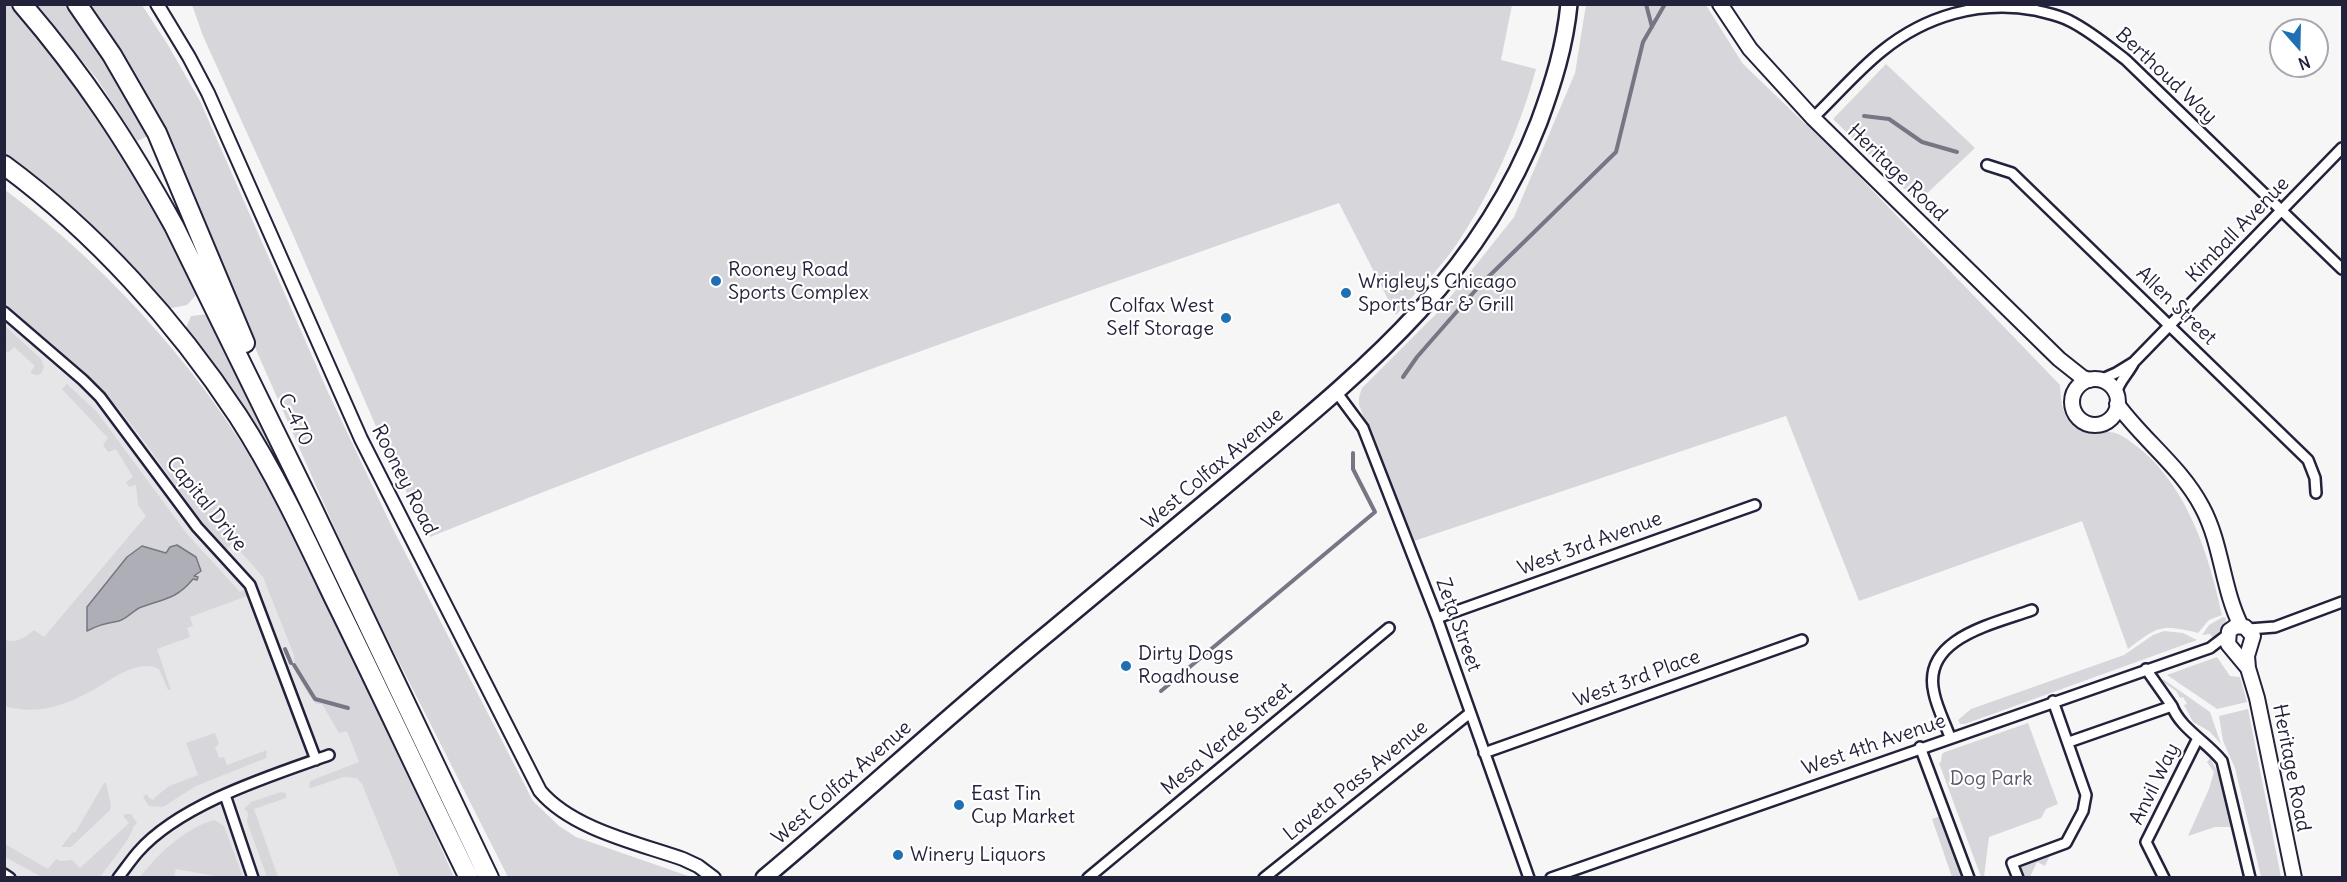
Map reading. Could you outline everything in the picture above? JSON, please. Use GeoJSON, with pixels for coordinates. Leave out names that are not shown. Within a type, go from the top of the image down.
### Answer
{"type":"FeatureCollection","features":[{"type":"Feature","properties":{"kind":"highway","name":"C-470"},"geometry":{"type":"LineString","coordinates":[[22,4],[91,89],[149,181],[211,298],[491,878]]}},
{"type":"Feature","properties":{"kind":"highway"},"geometry":{"type":"LineString","coordinates":[[77,4],[131,85],[168,156],[311,505]]}},
{"type":"Feature","properties":{"kind":"highway"},"geometry":{"type":"LineString","coordinates":[[4,165],[74,224],[129,278],[185,343],[237,415],[289,504],[469,878]]}},
{"type":"Feature","properties":{"kind":"main road","name":"West Colfax Avenue"},"geometry":{"type":"LineString","coordinates":[[764,878],[965,702],[1337,393],[1402,331],[1439,290],[1480,237],[1509,191],[1529,148],[1552,88],[1559,63],[1569,4]]}},
{"type":"Feature","properties":{"kind":"main road","name":"Heritage Road"},"geometry":{"type":"LineString","coordinates":[[1720,4],[1750,49],[1813,118],[2059,359],[2084,378],[2095,380]]}},
{"type":"Feature","properties":{"kind":"main road","name":"Heritage Road"},"geometry":{"type":"LineString","coordinates":[[2059,359],[2070,381],[2073,396]]}},
{"type":"Feature","properties":{"kind":"main road"},"geometry":{"type":"LineString","coordinates":[[2095,380],[2106,382],[2116,399],[2113,415],[2108,420],[2093,424],[2080,419],[2072,406],[2073,396],[2079,386],[2095,380]]}},
{"type":"Feature","properties":{"kind":"main road","name":"Heritage Road"},"geometry":{"type":"LineString","coordinates":[[2116,399],[2140,434],[2186,481],[2203,508],[2214,538],[2239,638],[2257,698],[2294,878]]}},
{"type":"Feature","properties":{"kind":"main road","name":"Heritage Road"},"geometry":{"type":"LineString","coordinates":[[2108,420],[2120,423],[2140,434]]}},
{"type":"Feature","properties":{"kind":"street","name":"Rooney Road"},"geometry":{"type":"LineString","coordinates":[[157,4],[189,57],[212,102],[361,439],[540,791],[562,813],[582,823],[683,859],[698,866],[714,878]]}},
{"type":"Feature","properties":{"kind":"street","name":"Berthoud Way"},"geometry":{"type":"LineString","coordinates":[[1813,118],[1882,51],[1927,22],[1975,8],[2019,7],[2068,20],[2101,40],[2126,60],[2343,269]]}},
{"type":"Feature","properties":{"kind":"street","name":"Kimball Avenue"},"geometry":{"type":"LineString","coordinates":[[2095,380],[2116,373],[2134,362],[2343,148]]}},
{"type":"Feature","properties":{"kind":"street","name":"Allen Street"},"geometry":{"type":"LineString","coordinates":[[1987,165],[2012,172],[2308,460],[2315,478],[2316,493]]}},
{"type":"Feature","properties":{"kind":"street","name":"Capital Drive"},"geometry":{"type":"LineString","coordinates":[[4,312],[100,397],[128,431],[197,527],[250,585],[316,760]]}},
{"type":"Feature","properties":{"kind":"street","name":"Kimball Avenue"},"geometry":{"type":"LineString","coordinates":[[2116,399],[2117,387],[2129,373],[2134,362]]}},
{"type":"Feature","properties":{"kind":"street","name":"Zeta Street"},"geometry":{"type":"LineString","coordinates":[[1337,393],[1363,428],[1437,618],[1529,878]]}},
{"type":"Feature","properties":{"kind":"street","name":"West 3rd Avenue"},"geometry":{"type":"LineString","coordinates":[[1437,618],[1755,505]]}},
{"type":"Feature","properties":{"kind":"street","name":"West 4th Avenue"},"geometry":{"type":"LineString","coordinates":[[1551,878],[2053,700],[2275,627],[2343,602]]}},
{"type":"Feature","properties":{"kind":"street"},"geometry":{"type":"LineString","coordinates":[[1950,737],[1934,693],[1933,673],[1939,656],[1959,637],[2032,610]]}},
{"type":"Feature","properties":{"kind":"street","name":"Mesa Verde Street"},"geometry":{"type":"LineString","coordinates":[[1088,878],[1389,628]]}},
{"type":"Feature","properties":{"kind":"street","name":"West 3rd Place"},"geometry":{"type":"LineString","coordinates":[[1484,753],[1802,640]]}},
{"type":"Feature","properties":{"kind":"street"},"geometry":{"type":"LineString","coordinates":[[2146,669],[2172,706],[2174,713],[2198,738],[2211,747],[2222,762],[2250,878]]}},
{"type":"Feature","properties":{"kind":"street"},"geometry":{"type":"LineString","coordinates":[[2018,878],[2012,863],[2066,843],[2084,811],[2086,795],[2053,700]]}},
{"type":"Feature","properties":{"kind":"street"},"geometry":{"type":"LineString","coordinates":[[2069,742],[2172,706]]}},
{"type":"Feature","properties":{"kind":"street","name":"Laveta Pass Avenue"},"geometry":{"type":"LineString","coordinates":[[1264,878],[1470,713]]}},
{"type":"Feature","properties":{"kind":"street","name":"Anvil Way"},"geometry":{"type":"LineString","coordinates":[[2164,878],[2146,842],[2198,738]]}},
{"type":"Feature","properties":{"kind":"street"},"geometry":{"type":"LineString","coordinates":[[1920,747],[1969,878]]}},
{"type":"Feature","properties":{"kind":"street"},"geometry":{"type":"LineString","coordinates":[[118,878],[139,851],[158,833],[181,818],[225,795],[329,755]]}},
{"type":"Feature","properties":{"kind":"street"},"geometry":{"type":"LineString","coordinates":[[225,795],[253,878]]}},
{"type":"Feature","properties":{"kind":"street"},"geometry":{"type":"LineString","coordinates":[[4,874],[10,878]]}},
{"type":"Feature","properties":{"kind":"shaded area"},"geometry":{"type":"Polygon","coordinates":[[[4,247],[195,446],[347,727],[408,877],[5,877],[4,247]]]}},
{"type":"Feature","properties":{"kind":"shaded area"},"geometry":{"type":"Polygon","coordinates":[[[177,545],[196,557],[201,571],[194,576],[198,577],[197,580],[193,579],[175,595],[139,608],[122,620],[87,631],[87,607],[127,557],[142,546],[166,553],[170,547],[177,545]]]}},
{"type":"Feature","properties":{"kind":"green space"},"geometry":{"type":"Polygon","coordinates":[[[4,5],[11,5],[37,34],[104,122],[161,220],[198,293],[187,305],[167,309],[5,157],[4,5]]]}},
{"type":"Feature","properties":{"kind":"green space"},"geometry":{"type":"Polygon","coordinates":[[[36,5],[66,5],[110,67],[148,136],[137,141],[97,79],[36,5]]]}},
{"type":"Feature","properties":{"kind":"green space"},"geometry":{"type":"Polygon","coordinates":[[[86,5],[142,5],[200,101],[327,390],[392,527],[533,801],[559,826],[576,837],[691,877],[508,877],[358,581],[257,352],[174,152],[86,5]]]}},
{"type":"Feature","properties":{"kind":"green space","name":"Rooney Road Sports Complex"},"geometry":{"type":"Polygon","coordinates":[[[192,5],[1512,5],[1501,60],[1536,69],[1513,138],[1493,182],[1456,245],[1396,315],[1339,203],[769,406],[430,537],[394,468],[291,230],[203,36],[192,5]]]}},
{"type":"Feature","properties":{"kind":"green space"},"geometry":{"type":"Polygon","coordinates":[[[1586,5],[1706,5],[1743,64],[1843,160],[2060,385],[2063,410],[2071,423],[2084,432],[2109,432],[2122,436],[2161,470],[2177,491],[2190,515],[2209,564],[2222,615],[2209,620],[2198,633],[2176,628],[2160,629],[2128,649],[2082,521],[1859,601],[1786,416],[1414,541],[1359,405],[1359,397],[1362,388],[1440,310],[1514,217],[1575,73],[1586,5]]]}},
{"type":"Feature","properties":{"kind":"green space"},"geometry":{"type":"Polygon","coordinates":[[[1886,64],[1975,148],[1918,202],[1833,119],[1886,64]]]}},
{"type":"Feature","properties":{"kind":"green space"},"geometry":{"type":"Polygon","coordinates":[[[4,189],[45,222],[123,293],[192,373],[252,460],[278,505],[330,609],[454,877],[400,877],[362,784],[357,778],[344,777],[309,787],[310,781],[359,762],[347,731],[339,733],[322,704],[316,704],[301,681],[294,662],[294,655],[263,577],[233,543],[226,549],[212,533],[110,399],[81,370],[5,303],[4,189]]]}},
{"type":"Feature","properties":{"kind":"green space"},"geometry":{"type":"Polygon","coordinates":[[[208,314],[297,494],[297,500],[197,341],[194,341],[185,330],[191,316],[208,314]]]}},
{"type":"Feature","properties":{"kind":"green space"},"geometry":{"type":"Polygon","coordinates":[[[5,326],[41,359],[44,367],[41,374],[30,373],[35,366],[14,347],[8,353],[5,350],[5,326]]]}},
{"type":"Feature","properties":{"kind":"green space"},"geometry":{"type":"Polygon","coordinates":[[[67,384],[97,412],[187,534],[240,592],[243,590],[247,596],[190,617],[193,626],[187,628],[190,637],[157,649],[171,690],[168,690],[159,669],[143,666],[117,675],[86,694],[50,708],[17,709],[5,706],[5,640],[21,639],[34,630],[44,637],[146,516],[138,505],[136,485],[129,487],[126,482],[133,477],[116,449],[108,452],[103,445],[108,438],[62,389],[67,384]]]}},
{"type":"Feature","properties":{"kind":"green space"},"geometry":{"type":"Polygon","coordinates":[[[2223,617],[2226,621],[2220,632],[2212,637],[2210,634],[2202,635],[2209,625],[2223,617]]]}},
{"type":"Feature","properties":{"kind":"green space"},"geometry":{"type":"Polygon","coordinates":[[[2164,631],[2183,633],[2197,640],[1965,724],[1960,724],[1958,720],[1971,709],[2124,655],[2153,635],[2164,631]]]}},
{"type":"Feature","properties":{"kind":"green space"},"geometry":{"type":"Polygon","coordinates":[[[2217,657],[2230,676],[2240,677],[2247,702],[2217,709],[2167,675],[2217,657]]]}},
{"type":"Feature","properties":{"kind":"green space"},"geometry":{"type":"Polygon","coordinates":[[[2163,679],[2210,712],[2221,744],[2209,731],[2193,722],[2184,705],[2187,704],[2183,697],[2180,698],[2176,691],[2162,681],[2163,679]]]}},
{"type":"Feature","properties":{"kind":"green space"},"geometry":{"type":"Polygon","coordinates":[[[2248,709],[2281,877],[2261,877],[2235,768],[2223,741],[2219,716],[2248,709]]]}},
{"type":"Feature","properties":{"kind":"green space","name":"Dog Park"},"geometry":{"type":"Polygon","coordinates":[[[2028,723],[2058,804],[2046,809],[2041,818],[1989,837],[1984,877],[1981,877],[1939,763],[1945,752],[2028,723]]]}},
{"type":"Feature","properties":{"kind":"green space"},"geometry":{"type":"Polygon","coordinates":[[[215,733],[219,744],[215,747],[219,758],[224,757],[227,765],[267,750],[266,758],[196,786],[163,807],[149,806],[143,797],[146,794],[152,800],[169,786],[198,775],[186,743],[215,733]]]}},
{"type":"Feature","properties":{"kind":"green space"},"geometry":{"type":"Polygon","coordinates":[[[2210,758],[2221,778],[2231,827],[2215,827],[2188,836],[2214,772],[2207,762],[2210,758]]]}},
{"type":"Feature","properties":{"kind":"green space"},"geometry":{"type":"Polygon","coordinates":[[[106,783],[111,805],[110,810],[71,847],[61,847],[73,832],[75,833],[106,783]]]}},
{"type":"Feature","properties":{"kind":"green space"},"geometry":{"type":"Polygon","coordinates":[[[281,792],[286,793],[286,798],[254,809],[278,877],[267,877],[247,822],[248,813],[244,809],[251,802],[281,792]]]}},
{"type":"Feature","properties":{"kind":"green space"},"geometry":{"type":"Polygon","coordinates":[[[131,814],[137,823],[100,877],[42,877],[5,857],[5,844],[48,869],[56,859],[72,860],[80,868],[129,823],[123,816],[131,814]]]}},
{"type":"Feature","properties":{"kind":"green space"},"geometry":{"type":"Polygon","coordinates":[[[1941,816],[1963,877],[1952,877],[1932,819],[1941,816]]]}},
{"type":"Feature","properties":{"kind":"green space"},"geometry":{"type":"Polygon","coordinates":[[[214,820],[224,826],[243,877],[221,877],[176,869],[174,876],[140,877],[183,835],[214,820]]]}},
{"type":"Feature","properties":{"kind":"green space"},"geometry":{"type":"Polygon","coordinates":[[[2051,853],[2045,866],[2037,862],[2030,877],[2024,877],[2019,865],[2051,853]]]}},
{"type":"Feature","properties":{"kind":"waterway"},"geometry":{"type":"LineString","coordinates":[[1646,4],[1652,27]]}},
{"type":"Feature","properties":{"kind":"waterway"},"geometry":{"type":"LineString","coordinates":[[1403,377],[1417,357],[1481,284],[1616,152],[1643,42],[1665,4]]}},
{"type":"Feature","properties":{"kind":"waterway"},"geometry":{"type":"LineString","coordinates":[[1864,116],[1889,119],[1922,142],[1957,152]]}},
{"type":"Feature","properties":{"kind":"waterway"},"geometry":{"type":"LineString","coordinates":[[1353,453],[1353,469],[1375,512]]}},
{"type":"Feature","properties":{"kind":"waterway"},"geometry":{"type":"LineString","coordinates":[[1161,691],[1375,512]]}},
{"type":"Feature","properties":{"kind":"waterway"},"geometry":{"type":"LineString","coordinates":[[285,649],[291,663]]}},
{"type":"Feature","properties":{"kind":"waterway"},"geometry":{"type":"LineString","coordinates":[[294,665],[315,699],[348,708]]}},
{"type":"Feature","properties":{"kind":"place","name":"Rooney Road Sports Complex"},"geometry":{"type":"Point","coordinates":[716,281]}},
{"type":"Feature","properties":{"kind":"place","name":"Wrigley's Chicago Sports Bar & Grill"},"geometry":{"type":"Point","coordinates":[1346,293]}},
{"type":"Feature","properties":{"kind":"place","name":"Colfax West Self Storage"},"geometry":{"type":"Point","coordinates":[1226,318]}},
{"type":"Feature","properties":{"kind":"place","name":"Dirty Dogs Roadhouse"},"geometry":{"type":"Point","coordinates":[1126,666]}},
{"type":"Feature","properties":{"kind":"place","name":"East Tin Cup Market"},"geometry":{"type":"Point","coordinates":[959,805]}},
{"type":"Feature","properties":{"kind":"place","name":"Winery Liquors"},"geometry":{"type":"Point","coordinates":[898,855]}}]}
